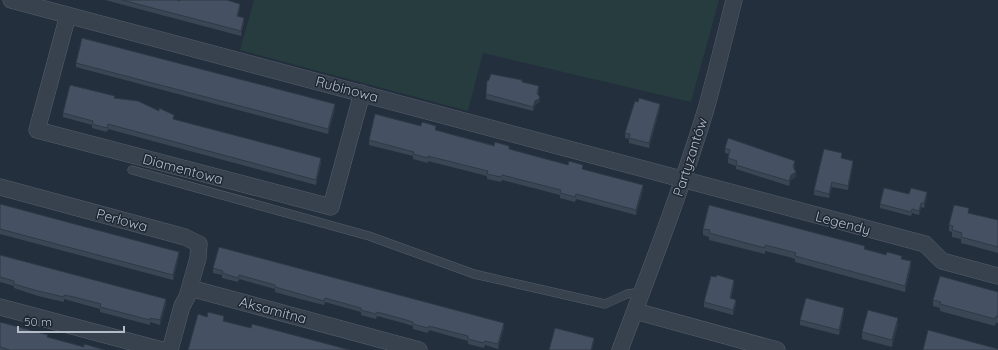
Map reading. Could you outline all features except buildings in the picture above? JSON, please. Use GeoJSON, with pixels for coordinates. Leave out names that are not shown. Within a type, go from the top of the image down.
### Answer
{"type":"FeatureCollection","features":[{"type":"Feature","properties":{"kind":"street","name":"Rubinowa"},"geometry":{"type":"LineString","coordinates":[[10,0],[683,180]]}},
{"type":"Feature","properties":{"kind":"street","name":"Partyzantów"},"geometry":{"type":"LineString","coordinates":[[620,350],[683,180],[706,108],[734,0]]}},
{"type":"Feature","properties":{"kind":"street","name":"Diamentowa"},"geometry":{"type":"LineString","coordinates":[[68,15],[37,130],[331,207],[362,93]]}},
{"type":"Feature","properties":{"kind":"street","name":"Legendy"},"geometry":{"type":"LineString","coordinates":[[683,180],[925,244],[942,260],[998,276]]}},
{"type":"Feature","properties":{"kind":"street","name":"Perłowa"},"geometry":{"type":"LineString","coordinates":[[0,187],[185,237],[199,244],[198,258],[190,288]]}},
{"type":"Feature","properties":{"kind":"street"},"geometry":{"type":"LineString","coordinates":[[170,350],[182,306],[190,288]]}},
{"type":"Feature","properties":{"kind":"street","name":"Aksamitna"},"geometry":{"type":"LineString","coordinates":[[190,288],[419,350]]}},
{"type":"Feature","properties":{"kind":"street"},"geometry":{"type":"LineString","coordinates":[[0,307],[162,350]]}},
{"type":"Feature","properties":{"kind":"street"},"geometry":{"type":"LineString","coordinates":[[635,311],[777,350]]}},
{"type":"Feature","properties":{"kind":"lane"},"geometry":{"type":"LineString","coordinates":[[132,170],[369,236],[474,274],[605,304],[627,294],[642,292]]}},
{"type":"Feature","properties":{"kind":"green space"},"geometry":{"type":"Polygon","coordinates":[[[254,0],[719,0],[691,102],[483,53],[468,111],[240,50],[254,0]]]}}]}
